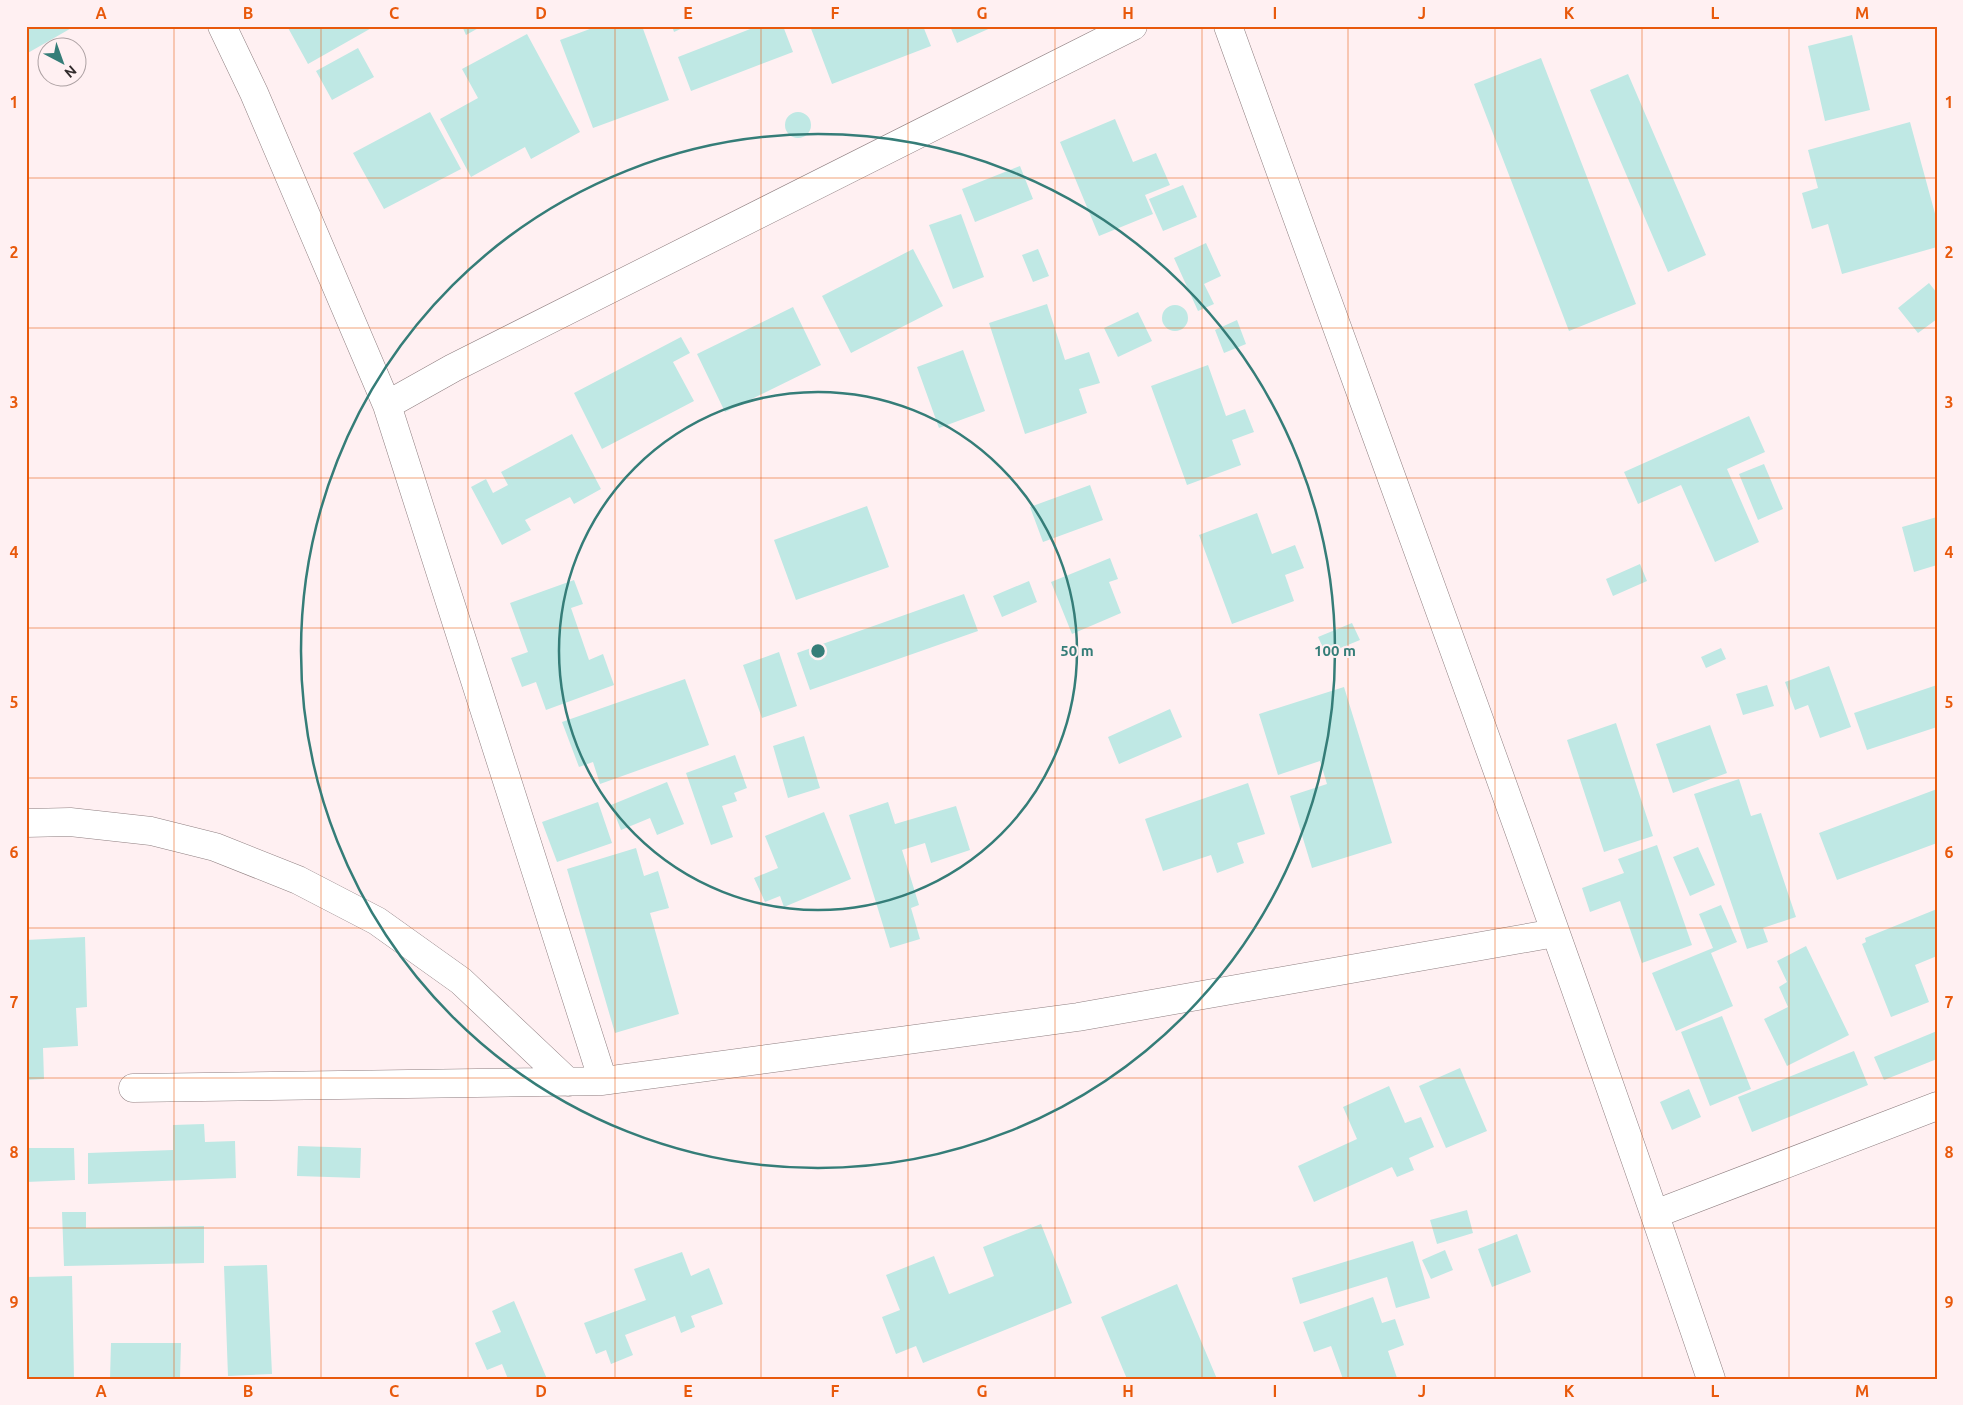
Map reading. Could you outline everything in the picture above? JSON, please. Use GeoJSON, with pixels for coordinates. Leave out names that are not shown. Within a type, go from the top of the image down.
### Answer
{"type":"FeatureCollection","features":[{"type":"Feature","properties":{"kind":"street"},"geometry":{"type":"LineString","coordinates":[[222,26],[254,93],[387,405],[603,1081]]}},
{"type":"Feature","properties":{"kind":"street"},"geometry":{"type":"LineString","coordinates":[[387,405],[453,368],[1133,26]]}},
{"type":"Feature","properties":{"kind":"street"},"geometry":{"type":"LineString","coordinates":[[1228,26],[1556,932],[1711,1379]]}},
{"type":"Feature","properties":{"kind":"street"},"geometry":{"type":"LineString","coordinates":[[26,823],[70,822],[151,830],[216,847],[298,880],[377,921],[461,981],[568,1082]]}},
{"type":"Feature","properties":{"kind":"street"},"geometry":{"type":"LineString","coordinates":[[133,1088],[603,1081],[1078,1017],[1556,932]]}},
{"type":"Feature","properties":{"kind":"street"},"geometry":{"type":"LineString","coordinates":[[1655,1214],[1937,1106]]}},
{"type":"Feature","properties":{"kind":"building"},"geometry":{"type":"Polygon","coordinates":[[[26,26],[75,26],[54,38],[38,38],[38,47],[26,54],[26,26]]]}},
{"type":"Feature","properties":{"kind":"building"},"geometry":{"type":"Polygon","coordinates":[[[287,26],[375,26],[308,64],[287,26]]]}},
{"type":"Feature","properties":{"kind":"building"},"geometry":{"type":"Polygon","coordinates":[[[462,26],[482,26],[466,35],[462,26]]]}},
{"type":"Feature","properties":{"kind":"building"},"geometry":{"type":"Polygon","coordinates":[[[598,26],[642,26],[669,100],[593,128],[560,40],[598,26]]]}},
{"type":"Feature","properties":{"kind":"building"},"geometry":{"type":"Polygon","coordinates":[[[672,26],[687,26],[674,32],[672,26]]]}},
{"type":"Feature","properties":{"kind":"building"},"geometry":{"type":"Polygon","coordinates":[[[758,26],[783,26],[793,52],[691,91],[678,57],[758,26]]]}},
{"type":"Feature","properties":{"kind":"building"},"geometry":{"type":"Polygon","coordinates":[[[810,26],[923,26],[931,46],[832,84],[810,26]]]}},
{"type":"Feature","properties":{"kind":"building"},"geometry":{"type":"Polygon","coordinates":[[[950,26],[995,26],[957,43],[950,26]]]}},
{"type":"Feature","properties":{"kind":"building"},"geometry":{"type":"Polygon","coordinates":[[[527,34],[580,132],[531,159],[525,147],[471,177],[440,119],[478,98],[462,69],[527,34]]]}},
{"type":"Feature","properties":{"kind":"building"},"geometry":{"type":"Polygon","coordinates":[[[1852,35],[1870,110],[1825,121],[1808,46],[1852,35]]]}},
{"type":"Feature","properties":{"kind":"building"},"geometry":{"type":"Polygon","coordinates":[[[358,48],[374,77],[332,100],[316,71],[358,48]]]}},
{"type":"Feature","properties":{"kind":"building"},"geometry":{"type":"Polygon","coordinates":[[[1541,58],[1636,304],[1569,331],[1474,84],[1541,58]]]}},
{"type":"Feature","properties":{"kind":"building"},"geometry":{"type":"Polygon","coordinates":[[[1628,74],[1706,255],[1668,272],[1590,90],[1628,74]]]}},
{"type":"Feature","properties":{"kind":"building"},"geometry":{"type":"Polygon","coordinates":[[[430,112],[461,169],[384,209],[353,153],[430,112]]]}},
{"type":"Feature","properties":{"kind":"building"},"geometry":{"type":"Polygon","coordinates":[[[798,112],[807,116],[811,125],[807,134],[798,138],[789,134],[785,125],[789,116],[798,112]]]}},
{"type":"Feature","properties":{"kind":"building"},"geometry":{"type":"Polygon","coordinates":[[[1115,119],[1133,162],[1156,153],[1170,185],[1145,195],[1153,214],[1099,236],[1060,142],[1115,119]]]}},
{"type":"Feature","properties":{"kind":"building"},"geometry":{"type":"Polygon","coordinates":[[[1910,122],[1937,221],[1937,247],[1842,274],[1828,224],[1812,229],[1802,193],[1818,188],[1808,150],[1910,122]]]}},
{"type":"Feature","properties":{"kind":"building"},"geometry":{"type":"Polygon","coordinates":[[[1020,166],[1033,199],[975,222],[962,189],[1020,166]]]}},
{"type":"Feature","properties":{"kind":"building"},"geometry":{"type":"Polygon","coordinates":[[[1183,185],[1197,217],[1163,231],[1149,199],[1183,185]]]}},
{"type":"Feature","properties":{"kind":"building"},"geometry":{"type":"Polygon","coordinates":[[[961,214],[984,277],[953,289],[929,225],[961,214]]]}},
{"type":"Feature","properties":{"kind":"building"},"geometry":{"type":"Polygon","coordinates":[[[1206,243],[1221,276],[1204,284],[1214,304],[1198,311],[1174,258],[1206,243]]]}},
{"type":"Feature","properties":{"kind":"building"},"geometry":{"type":"Polygon","coordinates":[[[913,249],[943,306],[851,353],[822,296],[913,249]]]}},
{"type":"Feature","properties":{"kind":"building"},"geometry":{"type":"Polygon","coordinates":[[[1038,249],[1049,276],[1033,282],[1022,255],[1038,249]]]}},
{"type":"Feature","properties":{"kind":"building"},"geometry":{"type":"Polygon","coordinates":[[[1929,283],[1937,293],[1937,319],[1918,333],[1898,308],[1929,283]]]}},
{"type":"Feature","properties":{"kind":"building"},"geometry":{"type":"Polygon","coordinates":[[[1047,304],[1065,360],[1089,352],[1100,383],[1079,389],[1087,413],[1025,434],[989,323],[1047,304]]]}},
{"type":"Feature","properties":{"kind":"building"},"geometry":{"type":"Polygon","coordinates":[[[1175,305],[1184,309],[1188,318],[1184,327],[1175,331],[1166,327],[1162,318],[1166,309],[1175,305]]]}},
{"type":"Feature","properties":{"kind":"building"},"geometry":{"type":"Polygon","coordinates":[[[793,307],[821,365],[725,412],[697,354],[793,307]]]}},
{"type":"Feature","properties":{"kind":"building"},"geometry":{"type":"Polygon","coordinates":[[[1138,312],[1152,341],[1118,357],[1104,328],[1138,312]]]}},
{"type":"Feature","properties":{"kind":"building"},"geometry":{"type":"Polygon","coordinates":[[[1237,320],[1246,344],[1224,353],[1215,330],[1237,320]]]}},
{"type":"Feature","properties":{"kind":"building"},"geometry":{"type":"Polygon","coordinates":[[[681,337],[690,353],[673,362],[694,401],[602,449],[574,393],[681,337]]]}},
{"type":"Feature","properties":{"kind":"building"},"geometry":{"type":"Polygon","coordinates":[[[963,350],[985,411],[939,428],[917,367],[963,350]]]}},
{"type":"Feature","properties":{"kind":"building"},"geometry":{"type":"Polygon","coordinates":[[[1208,365],[1226,416],[1245,409],[1254,432],[1232,440],[1241,465],[1187,485],[1151,386],[1208,365]]]}},
{"type":"Feature","properties":{"kind":"building"},"geometry":{"type":"Polygon","coordinates":[[[1749,416],[1765,452],[1727,469],[1759,542],[1715,562],[1681,485],[1638,504],[1624,472],[1749,416]]]}},
{"type":"Feature","properties":{"kind":"building"},"geometry":{"type":"Polygon","coordinates":[[[572,434],[601,489],[574,504],[570,497],[525,520],[531,530],[502,545],[471,487],[486,479],[493,493],[508,485],[501,472],[572,434]]]}},
{"type":"Feature","properties":{"kind":"building"},"geometry":{"type":"Polygon","coordinates":[[[1764,464],[1783,509],[1758,520],[1739,474],[1764,464]]]}},
{"type":"Feature","properties":{"kind":"building"},"geometry":{"type":"Polygon","coordinates":[[[1090,485],[1103,520],[1043,542],[1030,507],[1090,485]]]}},
{"type":"Feature","properties":{"kind":"building"},"geometry":{"type":"Polygon","coordinates":[[[867,506],[889,567],[796,600],[774,540],[867,506]]]}},
{"type":"Feature","properties":{"kind":"building"},"geometry":{"type":"Polygon","coordinates":[[[1257,513],[1272,554],[1295,545],[1304,568],[1285,575],[1294,601],[1232,624],[1199,535],[1257,513]]]}},
{"type":"Feature","properties":{"kind":"building"},"geometry":{"type":"Polygon","coordinates":[[[1937,517],[1937,565],[1914,572],[1902,527],[1937,517]]]}},
{"type":"Feature","properties":{"kind":"building"},"geometry":{"type":"Polygon","coordinates":[[[1110,558],[1118,579],[1109,582],[1121,613],[1072,634],[1051,582],[1110,558]]]}},
{"type":"Feature","properties":{"kind":"building"},"geometry":{"type":"Polygon","coordinates":[[[1640,564],[1647,581],[1613,596],[1606,579],[1640,564]]]}},
{"type":"Feature","properties":{"kind":"building"},"geometry":{"type":"Polygon","coordinates":[[[574,580],[583,604],[571,608],[589,660],[603,654],[614,685],[546,710],[536,682],[522,687],[511,658],[528,652],[510,603],[574,580]]]}},
{"type":"Feature","properties":{"kind":"building"},"geometry":{"type":"Polygon","coordinates":[[[1029,581],[1037,602],[1002,617],[993,596],[1029,581]]]}},
{"type":"Feature","properties":{"kind":"building"},"geometry":{"type":"Polygon","coordinates":[[[964,594],[978,631],[810,690],[797,653],[964,594]]]}},
{"type":"Feature","properties":{"kind":"building"},"geometry":{"type":"Polygon","coordinates":[[[1352,623],[1360,640],[1326,654],[1318,637],[1352,623]]]}},
{"type":"Feature","properties":{"kind":"building"},"geometry":{"type":"Polygon","coordinates":[[[1721,648],[1726,659],[1706,668],[1701,657],[1721,648]]]}},
{"type":"Feature","properties":{"kind":"building"},"geometry":{"type":"Polygon","coordinates":[[[779,652],[797,706],[762,718],[743,665],[779,652]]]}},
{"type":"Feature","properties":{"kind":"building"},"geometry":{"type":"Polygon","coordinates":[[[1829,666],[1851,727],[1820,738],[1808,705],[1795,710],[1785,682],[1829,666]]]}},
{"type":"Feature","properties":{"kind":"building"},"geometry":{"type":"Polygon","coordinates":[[[685,679],[709,745],[600,784],[593,762],[579,767],[562,722],[685,679]]]}},
{"type":"Feature","properties":{"kind":"building"},"geometry":{"type":"Polygon","coordinates":[[[1767,685],[1774,706],[1743,715],[1736,694],[1767,685]]]}},
{"type":"Feature","properties":{"kind":"building"},"geometry":{"type":"Polygon","coordinates":[[[1937,685],[1937,727],[1867,750],[1854,713],[1937,685]]]}},
{"type":"Feature","properties":{"kind":"building"},"geometry":{"type":"Polygon","coordinates":[[[1344,687],[1392,843],[1312,868],[1290,796],[1327,784],[1320,761],[1278,775],[1259,714],[1344,687]]]}},
{"type":"Feature","properties":{"kind":"building"},"geometry":{"type":"Polygon","coordinates":[[[1170,709],[1182,737],[1119,764],[1108,737],[1170,709]]]}},
{"type":"Feature","properties":{"kind":"building"},"geometry":{"type":"Polygon","coordinates":[[[1616,723],[1653,836],[1604,852],[1567,740],[1616,723]]]}},
{"type":"Feature","properties":{"kind":"building"},"geometry":{"type":"Polygon","coordinates":[[[1710,725],[1727,773],[1673,793],[1656,744],[1710,725]]]}},
{"type":"Feature","properties":{"kind":"building"},"geometry":{"type":"Polygon","coordinates":[[[804,736],[820,788],[788,798],[773,746],[804,736]]]}},
{"type":"Feature","properties":{"kind":"building"},"geometry":{"type":"Polygon","coordinates":[[[735,755],[747,788],[734,793],[737,801],[722,806],[733,837],[711,845],[686,773],[735,755]]]}},
{"type":"Feature","properties":{"kind":"building"},"geometry":{"type":"Polygon","coordinates":[[[1739,779],[1751,816],[1761,813],[1796,917],[1763,928],[1768,942],[1747,949],[1694,794],[1739,779]]]}},
{"type":"Feature","properties":{"kind":"building"},"geometry":{"type":"Polygon","coordinates":[[[667,782],[684,824],[657,835],[650,818],[621,830],[611,805],[667,782]]]}},
{"type":"Feature","properties":{"kind":"building"},"geometry":{"type":"Polygon","coordinates":[[[1248,783],[1265,834],[1237,843],[1244,863],[1217,873],[1211,855],[1163,871],[1145,819],[1248,783]]]}},
{"type":"Feature","properties":{"kind":"building"},"geometry":{"type":"Polygon","coordinates":[[[1937,789],[1937,843],[1837,880],[1819,833],[1937,789]]]}},
{"type":"Feature","properties":{"kind":"building"},"geometry":{"type":"Polygon","coordinates":[[[598,802],[612,843],[557,862],[542,822],[598,802]]]}},
{"type":"Feature","properties":{"kind":"building"},"geometry":{"type":"Polygon","coordinates":[[[888,802],[895,824],[956,806],[970,850],[931,863],[925,843],[902,850],[919,905],[911,908],[920,939],[890,948],[849,815],[888,802]]]}},
{"type":"Feature","properties":{"kind":"building"},"geometry":{"type":"Polygon","coordinates":[[[824,812],[851,879],[784,907],[780,896],[765,902],[754,878],[778,868],[765,836],[824,812]]]}},
{"type":"Feature","properties":{"kind":"building"},"geometry":{"type":"Polygon","coordinates":[[[1657,845],[1692,945],[1642,963],[1620,901],[1590,912],[1582,888],[1624,873],[1618,859],[1657,845]]]}},
{"type":"Feature","properties":{"kind":"building"},"geometry":{"type":"Polygon","coordinates":[[[1698,847],[1715,885],[1690,896],[1673,857],[1698,847]]]}},
{"type":"Feature","properties":{"kind":"building"},"geometry":{"type":"Polygon","coordinates":[[[636,848],[644,876],[658,871],[669,908],[650,913],[679,1014],[615,1033],[567,869],[636,848]]]}},
{"type":"Feature","properties":{"kind":"building"},"geometry":{"type":"Polygon","coordinates":[[[1721,905],[1737,942],[1711,953],[1733,1006],[1676,1031],[1652,973],[1713,948],[1699,914],[1721,905]]]}},
{"type":"Feature","properties":{"kind":"building"},"geometry":{"type":"Polygon","coordinates":[[[1937,909],[1937,956],[1915,965],[1929,1002],[1891,1017],[1862,944],[1866,942],[1865,938],[1937,909]]]}},
{"type":"Feature","properties":{"kind":"building"},"geometry":{"type":"Polygon","coordinates":[[[85,937],[87,1007],[76,1008],[78,1046],[43,1048],[44,1079],[26,1080],[26,940],[85,937]]]}},
{"type":"Feature","properties":{"kind":"building"},"geometry":{"type":"Polygon","coordinates":[[[1806,946],[1849,1035],[1787,1066],[1764,1019],[1788,1007],[1779,987],[1787,982],[1777,961],[1806,946]]]}},
{"type":"Feature","properties":{"kind":"building"},"geometry":{"type":"Polygon","coordinates":[[[1722,1016],[1751,1089],[1710,1106],[1681,1032],[1722,1016]]]}},
{"type":"Feature","properties":{"kind":"building"},"geometry":{"type":"Polygon","coordinates":[[[1937,1031],[1937,1059],[1884,1080],[1874,1057],[1937,1031]]]}},
{"type":"Feature","properties":{"kind":"building"},"geometry":{"type":"Polygon","coordinates":[[[1854,1051],[1868,1085],[1752,1132],[1738,1097],[1854,1051]]]}},
{"type":"Feature","properties":{"kind":"building"},"geometry":{"type":"Polygon","coordinates":[[[1460,1068],[1487,1131],[1446,1148],[1419,1086],[1460,1068]]]}},
{"type":"Feature","properties":{"kind":"building"},"geometry":{"type":"Polygon","coordinates":[[[1389,1086],[1405,1123],[1421,1117],[1434,1147],[1409,1158],[1414,1170],[1397,1177],[1392,1167],[1314,1202],[1298,1166],[1357,1139],[1343,1107],[1389,1086]]]}},
{"type":"Feature","properties":{"kind":"building"},"geometry":{"type":"Polygon","coordinates":[[[1689,1089],[1701,1117],[1672,1130],[1660,1102],[1689,1089]]]}},
{"type":"Feature","properties":{"kind":"building"},"geometry":{"type":"Polygon","coordinates":[[[204,1124],[205,1142],[235,1141],[236,1178],[88,1184],[88,1153],[173,1150],[173,1125],[204,1124]]]}},
{"type":"Feature","properties":{"kind":"building"},"geometry":{"type":"Polygon","coordinates":[[[298,1146],[361,1148],[360,1178],[297,1176],[298,1146]]]}},
{"type":"Feature","properties":{"kind":"building"},"geometry":{"type":"Polygon","coordinates":[[[26,1148],[74,1148],[75,1180],[26,1182],[26,1148]]]}},
{"type":"Feature","properties":{"kind":"building"},"geometry":{"type":"Polygon","coordinates":[[[1467,1210],[1473,1233],[1437,1244],[1430,1220],[1467,1210]]]}},
{"type":"Feature","properties":{"kind":"building"},"geometry":{"type":"Polygon","coordinates":[[[62,1212],[86,1212],[86,1228],[204,1226],[204,1263],[64,1266],[62,1212]]]}},
{"type":"Feature","properties":{"kind":"building"},"geometry":{"type":"Polygon","coordinates":[[[1041,1224],[1072,1303],[923,1363],[916,1346],[896,1354],[882,1317],[900,1310],[886,1275],[934,1256],[949,1294],[994,1276],[983,1247],[1041,1224]]]}},
{"type":"Feature","properties":{"kind":"building"},"geometry":{"type":"Polygon","coordinates":[[[1517,1234],[1531,1272],[1492,1287],[1478,1249],[1517,1234]]]}},
{"type":"Feature","properties":{"kind":"building"},"geometry":{"type":"Polygon","coordinates":[[[1413,1241],[1430,1298],[1396,1308],[1387,1277],[1300,1304],[1292,1278],[1413,1241]]]}},
{"type":"Feature","properties":{"kind":"building"},"geometry":{"type":"Polygon","coordinates":[[[1445,1250],[1453,1270],[1431,1279],[1422,1260],[1445,1250]]]}},
{"type":"Feature","properties":{"kind":"building"},"geometry":{"type":"Polygon","coordinates":[[[682,1252],[691,1276],[709,1268],[723,1304],[691,1316],[695,1327],[681,1333],[675,1316],[625,1335],[633,1355],[611,1364],[606,1350],[596,1354],[584,1323],[646,1300],[634,1269],[682,1252]]]}},
{"type":"Feature","properties":{"kind":"building"},"geometry":{"type":"Polygon","coordinates":[[[267,1265],[272,1374],[228,1376],[224,1266],[267,1265]]]}},
{"type":"Feature","properties":{"kind":"building"},"geometry":{"type":"Polygon","coordinates":[[[72,1276],[74,1379],[29,1379],[27,1277],[72,1276]]]}},
{"type":"Feature","properties":{"kind":"building"},"geometry":{"type":"Polygon","coordinates":[[[1177,1284],[1217,1379],[1127,1379],[1101,1317],[1177,1284]]]}},
{"type":"Feature","properties":{"kind":"building"},"geometry":{"type":"Polygon","coordinates":[[[1373,1297],[1382,1323],[1395,1319],[1404,1345],[1388,1351],[1397,1378],[1343,1379],[1331,1346],[1314,1352],[1303,1322],[1373,1297]]]}},
{"type":"Feature","properties":{"kind":"building"},"geometry":{"type":"Polygon","coordinates":[[[514,1301],[547,1379],[508,1379],[502,1364],[487,1370],[475,1343],[501,1332],[492,1311],[514,1301]]]}},
{"type":"Feature","properties":{"kind":"building"},"geometry":{"type":"Polygon","coordinates":[[[111,1343],[181,1343],[180,1379],[110,1379],[111,1343]]]}}]}
